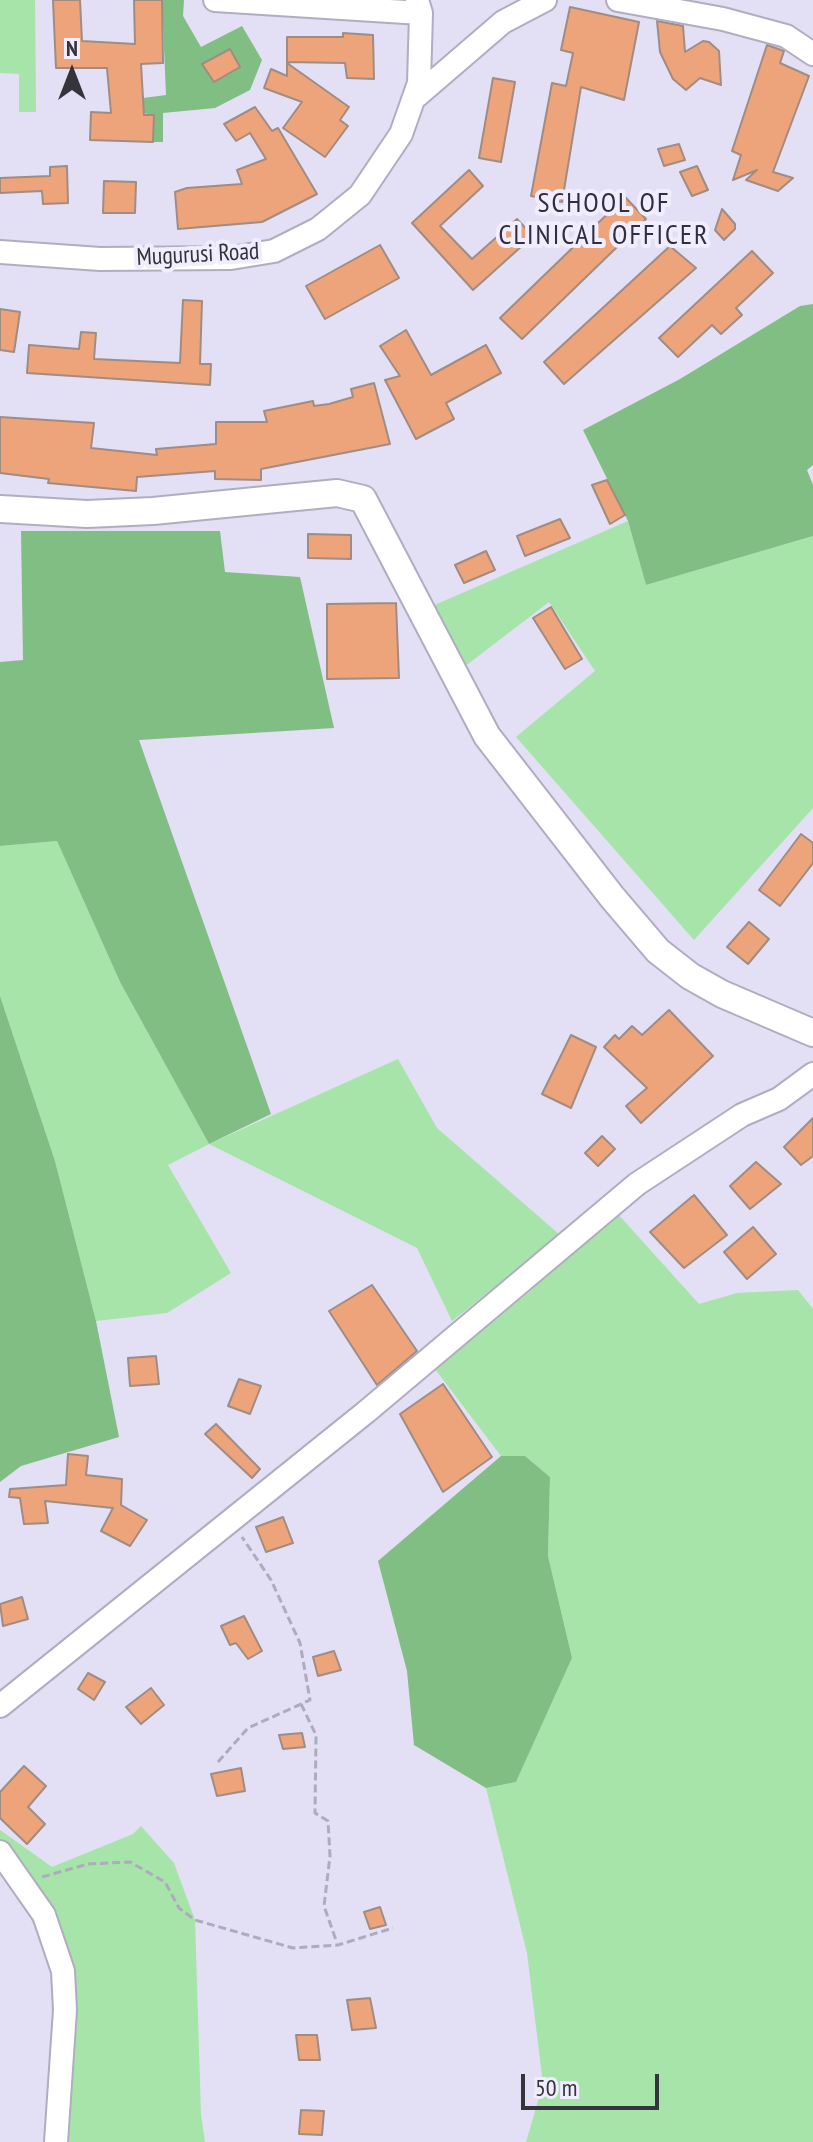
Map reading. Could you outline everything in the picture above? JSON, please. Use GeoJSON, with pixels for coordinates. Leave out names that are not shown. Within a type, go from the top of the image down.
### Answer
{"type":"FeatureCollection","features":[{"type":"Feature","properties":{"kind":"street"},"geometry":{"type":"LineString","coordinates":[[215,0],[419,6]]}},
{"type":"Feature","properties":{"kind":"street"},"geometry":{"type":"LineString","coordinates":[[417,96],[503,22],[545,0]]}},
{"type":"Feature","properties":{"kind":"street"},"geometry":{"type":"LineString","coordinates":[[618,0],[761,29],[786,36],[813,54]]}},
{"type":"Feature","properties":{"kind":"street","name":"Mugurusi Road"},"geometry":{"type":"LineString","coordinates":[[0,252],[100,259],[231,258],[274,251],[318,229],[360,195],[382,166],[417,96],[419,6]]}},
{"type":"Feature","properties":{"kind":"street"},"geometry":{"type":"LineString","coordinates":[[0,509],[87,514],[153,511],[337,493],[363,499],[487,736],[612,897],[658,951],[690,976],[722,994],[813,1033]]}},
{"type":"Feature","properties":{"kind":"street"},"geometry":{"type":"LineString","coordinates":[[0,1706],[232,1521],[637,1184],[742,1115],[779,1099],[813,1074]]}},
{"type":"Feature","properties":{"kind":"street"},"geometry":{"type":"LineString","coordinates":[[0,1852],[24,1882],[44,1915],[63,1971],[64,2026],[56,2142]]}},
{"type":"Feature","properties":{"kind":"path"},"geometry":{"type":"LineString","coordinates":[[218,1762],[248,1728],[310,1700],[300,1643],[271,1580],[232,1521]]}},
{"type":"Feature","properties":{"kind":"path"},"geometry":{"type":"LineString","coordinates":[[301,1704],[316,1735],[315,1813],[328,1821],[330,1856],[324,1906],[338,1945]]}},
{"type":"Feature","properties":{"kind":"path"},"geometry":{"type":"LineString","coordinates":[[24,1882],[88,1864],[130,1862],[165,1882],[179,1908],[195,1920],[293,1948],[338,1945],[393,1928]]}},
{"type":"Feature","properties":{"kind":"green space"},"geometry":{"type":"Polygon","coordinates":[[[0,0],[35,0],[36,112],[19,112],[19,74],[0,73],[0,0]]]}},
{"type":"Feature","properties":{"kind":"green space"},"geometry":{"type":"Polygon","coordinates":[[[162,0],[184,0],[183,16],[201,47],[242,26],[262,60],[250,90],[215,108],[163,113],[163,142],[153,142],[154,116],[144,113],[143,98],[166,95],[162,0]]]}},
{"type":"Feature","properties":{"kind":"green space"},"geometry":{"type":"Polygon","coordinates":[[[813,304],[813,465],[807,470],[813,485],[813,536],[646,585],[628,521],[583,430],[680,379],[800,306],[813,304]]]}},
{"type":"Feature","properties":{"kind":"green space"},"geometry":{"type":"Polygon","coordinates":[[[628,521],[646,585],[813,536],[813,808],[694,940],[516,737],[595,671],[549,602],[464,667],[430,607],[628,521]]]}},
{"type":"Feature","properties":{"kind":"green space"},"geometry":{"type":"Polygon","coordinates":[[[21,531],[220,531],[225,572],[300,577],[334,728],[139,740],[271,1114],[209,1144],[120,982],[57,841],[0,846],[0,662],[23,660],[21,531]]]}},
{"type":"Feature","properties":{"kind":"green space"},"geometry":{"type":"Polygon","coordinates":[[[57,841],[120,982],[209,1144],[168,1165],[231,1273],[167,1313],[96,1321],[55,1161],[0,996],[0,846],[57,841]]]}},
{"type":"Feature","properties":{"kind":"green space"},"geometry":{"type":"Polygon","coordinates":[[[0,996],[55,1161],[96,1321],[119,1437],[21,1466],[0,1482],[0,996]]]}},
{"type":"Feature","properties":{"kind":"green space"},"geometry":{"type":"Polygon","coordinates":[[[398,1059],[437,1128],[568,1242],[617,1213],[699,1304],[737,1293],[798,1290],[813,1309],[813,2142],[526,2142],[543,2084],[527,1953],[486,1788],[516,1782],[572,1658],[548,1556],[550,1477],[525,1456],[501,1456],[435,1369],[533,1289],[566,1244],[515,1271],[452,1321],[417,1248],[209,1144],[398,1059]]]}},
{"type":"Feature","properties":{"kind":"green space"},"geometry":{"type":"Polygon","coordinates":[[[501,1456],[525,1456],[550,1477],[548,1556],[572,1658],[516,1782],[486,1788],[414,1745],[407,1671],[378,1561],[501,1456]]]}},
{"type":"Feature","properties":{"kind":"green space"},"geometry":{"type":"Polygon","coordinates":[[[141,1826],[174,1863],[195,1920],[201,2115],[205,2142],[51,2142],[55,2012],[52,1966],[27,1910],[0,1872],[0,1830],[52,1867],[133,1834],[141,1826]]]}},
{"type":"Feature","properties":{"kind":"building"},"geometry":{"type":"Polygon","coordinates":[[[53,0],[80,0],[82,41],[135,44],[134,0],[162,0],[163,63],[141,64],[144,115],[154,115],[153,142],[90,140],[91,112],[111,113],[107,68],[56,68],[53,0]]]}},
{"type":"Feature","properties":{"kind":"building"},"geometry":{"type":"Polygon","coordinates":[[[570,7],[639,22],[624,100],[581,87],[562,202],[531,196],[552,83],[566,86],[573,53],[561,50],[570,7]]]}},
{"type":"Feature","properties":{"kind":"building"},"geometry":{"type":"Polygon","coordinates":[[[657,21],[683,26],[685,52],[703,41],[719,51],[721,85],[700,78],[686,90],[673,79],[660,52],[657,21]]]}},
{"type":"Feature","properties":{"kind":"building"},"geometry":{"type":"Polygon","coordinates":[[[343,33],[373,35],[374,79],[347,78],[345,63],[287,62],[287,37],[343,37],[343,33]]]}},
{"type":"Feature","properties":{"kind":"building"},"geometry":{"type":"Polygon","coordinates":[[[767,45],[784,51],[780,63],[809,76],[773,172],[793,178],[778,191],[746,180],[757,170],[733,180],[741,155],[732,151],[767,45]]]}},
{"type":"Feature","properties":{"kind":"building"},"geometry":{"type":"Polygon","coordinates":[[[230,49],[240,67],[214,82],[202,64],[230,49]]]}},
{"type":"Feature","properties":{"kind":"building"},"geometry":{"type":"Polygon","coordinates":[[[287,63],[349,107],[340,120],[348,126],[325,157],[283,128],[302,102],[264,88],[271,69],[287,76],[287,63]]]}},
{"type":"Feature","properties":{"kind":"building"},"geometry":{"type":"Polygon","coordinates":[[[493,78],[515,82],[501,162],[479,158],[493,78]]]}},
{"type":"Feature","properties":{"kind":"building"},"geometry":{"type":"Polygon","coordinates":[[[255,107],[272,131],[278,128],[317,194],[262,222],[178,229],[175,192],[187,188],[242,184],[237,170],[266,159],[250,133],[236,141],[224,124],[255,107]]]}},
{"type":"Feature","properties":{"kind":"building"},"geometry":{"type":"Polygon","coordinates":[[[679,144],[685,160],[664,166],[658,149],[679,144]]]}},
{"type":"Feature","properties":{"kind":"building"},"geometry":{"type":"Polygon","coordinates":[[[67,166],[68,203],[43,204],[42,191],[0,193],[0,178],[50,176],[50,167],[67,166]]]}},
{"type":"Feature","properties":{"kind":"building"},"geometry":{"type":"Polygon","coordinates":[[[697,166],[708,190],[692,196],[680,172],[697,166]]]}},
{"type":"Feature","properties":{"kind":"building"},"geometry":{"type":"Polygon","coordinates":[[[469,170],[483,186],[440,226],[472,259],[517,219],[533,236],[473,290],[412,223],[469,170]]]}},
{"type":"Feature","properties":{"kind":"building"},"geometry":{"type":"Polygon","coordinates":[[[104,181],[136,182],[135,213],[103,213],[104,181]]]}},
{"type":"Feature","properties":{"kind":"building"},"geometry":{"type":"Polygon","coordinates":[[[625,197],[646,219],[522,339],[500,318],[625,197]]]}},
{"type":"Feature","properties":{"kind":"building"},"geometry":{"type":"Polygon","coordinates":[[[722,209],[735,224],[735,229],[724,240],[715,230],[722,209]]]}},
{"type":"Feature","properties":{"kind":"building"},"geometry":{"type":"Polygon","coordinates":[[[380,245],[399,278],[325,319],[306,286],[380,245]]]}},
{"type":"Feature","properties":{"kind":"building"},"geometry":{"type":"Polygon","coordinates":[[[670,246],[696,268],[564,384],[544,362],[670,246]]]}},
{"type":"Feature","properties":{"kind":"building"},"geometry":{"type":"Polygon","coordinates":[[[752,251],[773,273],[736,308],[742,315],[721,334],[712,325],[678,357],[659,338],[752,251]]]}},
{"type":"Feature","properties":{"kind":"building"},"geometry":{"type":"Polygon","coordinates":[[[183,300],[202,301],[200,364],[211,364],[210,385],[27,373],[29,345],[79,349],[81,332],[96,333],[94,359],[180,363],[183,300]]]}},
{"type":"Feature","properties":{"kind":"building"},"geometry":{"type":"Polygon","coordinates":[[[0,309],[20,312],[14,352],[0,350],[0,309]]]}},
{"type":"Feature","properties":{"kind":"building"},"geometry":{"type":"Polygon","coordinates":[[[406,330],[431,375],[486,345],[501,373],[446,403],[454,419],[416,439],[385,380],[400,376],[380,346],[406,330]]]}},
{"type":"Feature","properties":{"kind":"building"},"geometry":{"type":"Polygon","coordinates":[[[374,383],[390,444],[261,469],[261,480],[215,479],[215,471],[137,477],[136,491],[48,483],[49,479],[0,473],[0,417],[94,423],[91,448],[157,455],[156,449],[216,444],[216,422],[267,422],[264,411],[313,401],[314,406],[329,404],[353,397],[351,389],[374,383]]]}},
{"type":"Feature","properties":{"kind":"building"},"geometry":{"type":"Polygon","coordinates":[[[607,480],[625,515],[610,524],[592,485],[607,480]]]}},
{"type":"Feature","properties":{"kind":"building"},"geometry":{"type":"Polygon","coordinates":[[[560,519],[570,538],[525,556],[517,536],[560,519]]]}},
{"type":"Feature","properties":{"kind":"building"},"geometry":{"type":"Polygon","coordinates":[[[308,534],[351,535],[351,559],[308,558],[308,534]]]}},
{"type":"Feature","properties":{"kind":"building"},"geometry":{"type":"Polygon","coordinates":[[[486,551],[495,570],[464,583],[455,565],[486,551]]]}},
{"type":"Feature","properties":{"kind":"building"},"geometry":{"type":"Polygon","coordinates":[[[396,603],[399,678],[327,679],[327,604],[396,603]]]}},
{"type":"Feature","properties":{"kind":"building"},"geometry":{"type":"Polygon","coordinates":[[[551,607],[582,659],[565,669],[533,618],[551,607]]]}},
{"type":"Feature","properties":{"kind":"building"},"geometry":{"type":"Polygon","coordinates":[[[801,834],[813,843],[813,863],[780,906],[759,890],[801,834]]]}},
{"type":"Feature","properties":{"kind":"building"},"geometry":{"type":"Polygon","coordinates":[[[749,922],[769,939],[748,964],[727,947],[749,922]]]}},
{"type":"Feature","properties":{"kind":"building"},"geometry":{"type":"Polygon","coordinates":[[[669,1010],[713,1056],[641,1123],[626,1106],[647,1088],[604,1047],[615,1035],[619,1039],[632,1026],[642,1035],[669,1010]]]}},
{"type":"Feature","properties":{"kind":"building"},"geometry":{"type":"Polygon","coordinates":[[[571,1035],[596,1047],[571,1108],[542,1094],[571,1035]]]}},
{"type":"Feature","properties":{"kind":"building"},"geometry":{"type":"Polygon","coordinates":[[[813,1118],[813,1156],[801,1165],[784,1147],[813,1118]]]}},
{"type":"Feature","properties":{"kind":"building"},"geometry":{"type":"Polygon","coordinates":[[[602,1136],[615,1149],[598,1166],[585,1153],[602,1136]]]}},
{"type":"Feature","properties":{"kind":"building"},"geometry":{"type":"Polygon","coordinates":[[[756,1162],[781,1184],[750,1209],[730,1186],[756,1162]]]}},
{"type":"Feature","properties":{"kind":"building"},"geometry":{"type":"Polygon","coordinates":[[[694,1195],[727,1235],[684,1268],[650,1232],[694,1195]]]}},
{"type":"Feature","properties":{"kind":"building"},"geometry":{"type":"Polygon","coordinates":[[[753,1227],[776,1254],[747,1279],[724,1252],[753,1227]]]}},
{"type":"Feature","properties":{"kind":"building"},"geometry":{"type":"Polygon","coordinates":[[[372,1285],[417,1351],[377,1385],[329,1311],[372,1285]]]}},
{"type":"Feature","properties":{"kind":"building"},"geometry":{"type":"Polygon","coordinates":[[[156,1356],[159,1384],[130,1386],[128,1358],[156,1356]]]}},
{"type":"Feature","properties":{"kind":"building"},"geometry":{"type":"Polygon","coordinates":[[[239,1379],[261,1386],[250,1414],[228,1406],[239,1379]]]}},
{"type":"Feature","properties":{"kind":"building"},"geometry":{"type":"Polygon","coordinates":[[[443,1384],[492,1457],[443,1492],[400,1414],[443,1384]]]}},
{"type":"Feature","properties":{"kind":"building"},"geometry":{"type":"Polygon","coordinates":[[[216,1424],[260,1469],[252,1478],[205,1434],[216,1424]]]}},
{"type":"Feature","properties":{"kind":"building"},"geometry":{"type":"Polygon","coordinates":[[[68,1454],[88,1456],[86,1475],[122,1479],[121,1505],[147,1520],[130,1546],[101,1531],[113,1508],[45,1501],[48,1523],[24,1524],[20,1498],[9,1497],[10,1489],[66,1485],[68,1454]]]}},
{"type":"Feature","properties":{"kind":"building"},"geometry":{"type":"Polygon","coordinates":[[[283,1517],[293,1543],[266,1552],[256,1527],[283,1517]]]}},
{"type":"Feature","properties":{"kind":"building"},"geometry":{"type":"Polygon","coordinates":[[[22,1597],[28,1619],[3,1626],[0,1604],[22,1597]]]}},
{"type":"Feature","properties":{"kind":"building"},"geometry":{"type":"Polygon","coordinates":[[[244,1616],[262,1651],[248,1659],[236,1643],[230,1645],[221,1626],[244,1616]]]}},
{"type":"Feature","properties":{"kind":"building"},"geometry":{"type":"Polygon","coordinates":[[[334,1651],[341,1670],[318,1676],[313,1657],[334,1651]]]}},
{"type":"Feature","properties":{"kind":"building"},"geometry":{"type":"Polygon","coordinates":[[[88,1673],[105,1682],[94,1700],[78,1689],[88,1673]]]}},
{"type":"Feature","properties":{"kind":"building"},"geometry":{"type":"Polygon","coordinates":[[[151,1688],[164,1705],[141,1724],[126,1707],[151,1688]]]}},
{"type":"Feature","properties":{"kind":"building"},"geometry":{"type":"Polygon","coordinates":[[[302,1733],[305,1747],[283,1749],[279,1735],[302,1733]]]}},
{"type":"Feature","properties":{"kind":"building"},"geometry":{"type":"Polygon","coordinates":[[[24,1766],[46,1786],[28,1807],[45,1824],[27,1844],[0,1818],[0,1792],[24,1766]]]}},
{"type":"Feature","properties":{"kind":"building"},"geometry":{"type":"Polygon","coordinates":[[[241,1768],[245,1791],[217,1796],[211,1774],[241,1768]]]}},
{"type":"Feature","properties":{"kind":"building"},"geometry":{"type":"Polygon","coordinates":[[[380,1907],[386,1925],[370,1929],[364,1912],[380,1907]]]}},
{"type":"Feature","properties":{"kind":"building"},"geometry":{"type":"Polygon","coordinates":[[[370,1998],[376,2028],[352,2030],[347,2000],[370,1998]]]}},
{"type":"Feature","properties":{"kind":"building"},"geometry":{"type":"Polygon","coordinates":[[[296,2035],[317,2035],[320,2060],[299,2060],[296,2035]]]}},
{"type":"Feature","properties":{"kind":"building"},"geometry":{"type":"Polygon","coordinates":[[[301,2110],[324,2111],[322,2135],[299,2134],[301,2110]]]}},
{"type":"Feature","properties":{"kind":"district","name":"SCHOOL OF CLINICAL OFFICER"},"geometry":{"type":"Point","coordinates":[604,220]}}]}
